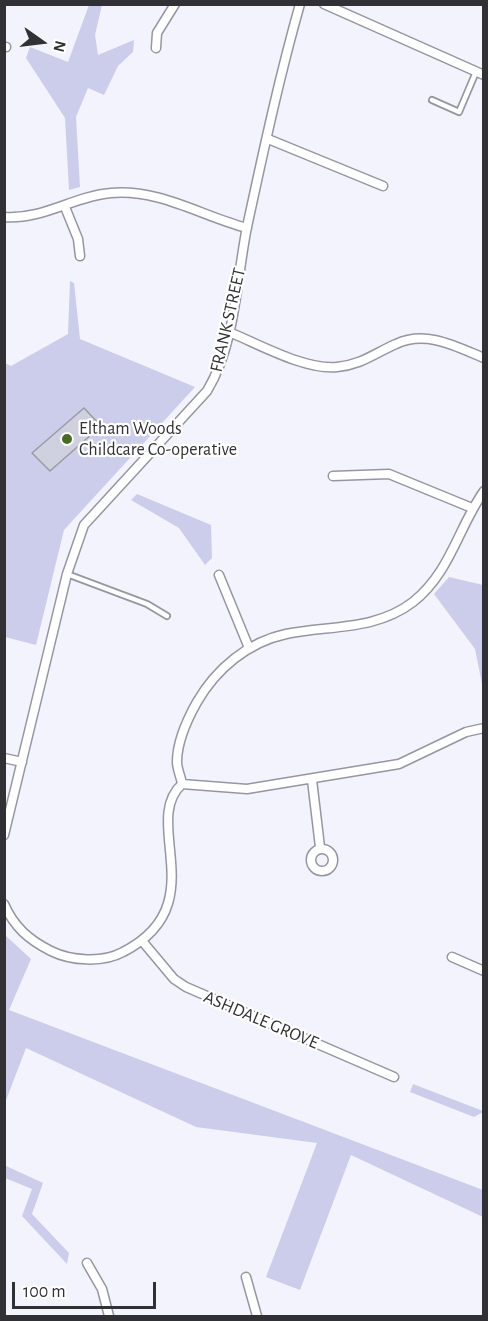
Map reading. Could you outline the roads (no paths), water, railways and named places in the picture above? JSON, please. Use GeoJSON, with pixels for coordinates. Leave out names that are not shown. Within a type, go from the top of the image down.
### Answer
{"type":"FeatureCollection","features":[{"type":"Feature","properties":{"kind":"street"},"geometry":{"type":"LineString","coordinates":[[156,48],[157,33],[175,4]]}},
{"type":"Feature","properties":{"kind":"street","name":"FRANK STREET"},"geometry":{"type":"LineString","coordinates":[[4,835],[67,574],[84,525],[207,391],[217,375],[229,332],[247,228],[285,58],[300,4]]}},
{"type":"Feature","properties":{"kind":"street"},"geometry":{"type":"LineString","coordinates":[[324,4],[480,73]]}},
{"type":"Feature","properties":{"kind":"street"},"geometry":{"type":"LineString","coordinates":[[267,140],[383,186]]}},
{"type":"Feature","properties":{"kind":"street"},"geometry":{"type":"LineString","coordinates":[[4,217],[37,215],[110,193],[141,192],[167,198],[247,228]]}},
{"type":"Feature","properties":{"kind":"street"},"geometry":{"type":"LineString","coordinates":[[65,207],[78,239],[80,256]]}},
{"type":"Feature","properties":{"kind":"street"},"geometry":{"type":"LineString","coordinates":[[229,332],[314,366],[335,368],[359,364],[408,339],[437,339],[483,358]]}},
{"type":"Feature","properties":{"kind":"street"},"geometry":{"type":"LineString","coordinates":[[333,476],[389,474],[472,508]]}},
{"type":"Feature","properties":{"kind":"street"},"geometry":{"type":"LineString","coordinates":[[182,784],[177,762],[188,718],[209,681],[249,648],[284,634],[360,626],[388,616],[412,602],[430,585],[451,557],[472,508],[483,491]]}},
{"type":"Feature","properties":{"kind":"street"},"geometry":{"type":"LineString","coordinates":[[219,575],[249,648]]}},
{"type":"Feature","properties":{"kind":"street"},"geometry":{"type":"LineString","coordinates":[[4,904],[10,918],[30,941],[56,954],[89,960],[116,956],[143,942],[163,915],[170,896],[173,874],[168,830],[170,804],[172,793],[182,784],[247,789],[399,764],[466,732],[483,728]]}},
{"type":"Feature","properties":{"kind":"street"},"geometry":{"type":"LineString","coordinates":[[4,758],[21,762]]}},
{"type":"Feature","properties":{"kind":"street"},"geometry":{"type":"LineString","coordinates":[[312,780],[320,847]]}},
{"type":"Feature","properties":{"kind":"street","name":"ASHDALE GROVE"},"geometry":{"type":"LineString","coordinates":[[143,942],[174,979],[186,987],[394,1077]]}},
{"type":"Feature","properties":{"kind":"street"},"geometry":{"type":"LineString","coordinates":[[452,957],[483,971]]}},
{"type":"Feature","properties":{"kind":"street"},"geometry":{"type":"LineString","coordinates":[[87,1263],[102,1289],[109,1317]]}},
{"type":"Feature","properties":{"kind":"street"},"geometry":{"type":"LineString","coordinates":[[246,1277],[256,1317]]}},
{"type":"Feature","properties":{"kind":"lane"},"geometry":{"type":"LineString","coordinates":[[432,100],[459,112],[480,73]]}},
{"type":"Feature","properties":{"kind":"lane"},"geometry":{"type":"LineString","coordinates":[[67,574],[147,604],[167,616]]}},
{"type":"Feature","properties":{"kind":"place","name":"Eltham Woods Childcare Co-operative"},"geometry":{"type":"Point","coordinates":[67,439]}}]}
